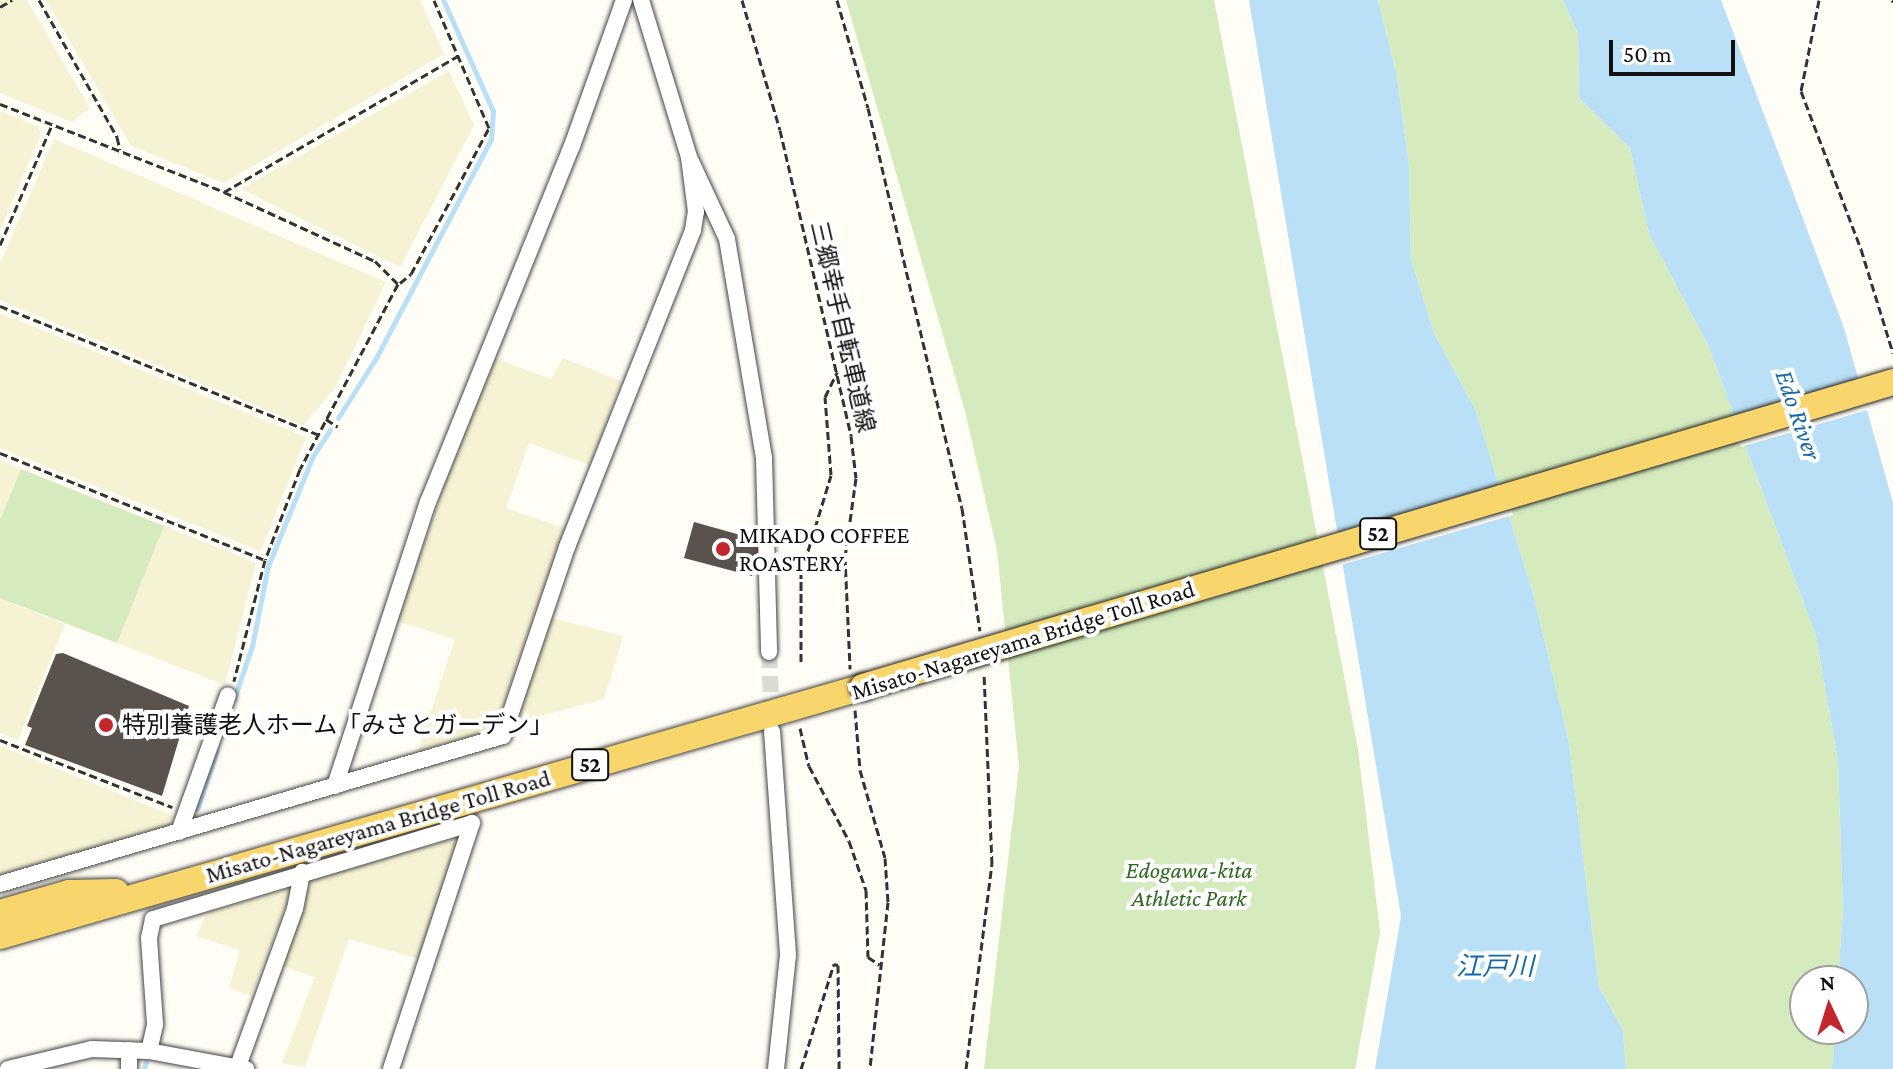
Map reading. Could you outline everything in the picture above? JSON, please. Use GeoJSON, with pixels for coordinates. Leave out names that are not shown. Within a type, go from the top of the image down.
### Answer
{"type":"FeatureCollection","features":[{"type":"Feature","properties":{"kind":"main road","name":"Misato-Nagareyama Bridge Toll Road"},"geometry":{"type":"LineString","coordinates":[[0,936],[432,810],[760,726],[856,689],[1893,382]]}},
{"type":"Feature","properties":{"kind":"main road","name":"Misato-Nagareyama Bridge Toll Road"},"geometry":{"type":"LineString","coordinates":[[0,913],[69,893],[151,891]]}},
{"type":"Feature","properties":{"kind":"street"},"geometry":{"type":"LineString","coordinates":[[335,786],[428,502],[578,132],[624,0]]}},
{"type":"Feature","properties":{"kind":"street"},"geometry":{"type":"LineString","coordinates":[[641,0],[689,157],[727,239],[759,427],[767,500],[769,652]]}},
{"type":"Feature","properties":{"kind":"street"},"geometry":{"type":"LineString","coordinates":[[0,884],[503,736],[567,547],[693,230],[696,212],[689,157]]}},
{"type":"Feature","properties":{"kind":"street"},"geometry":{"type":"LineString","coordinates":[[179,832],[228,695]]}},
{"type":"Feature","properties":{"kind":"street"},"geometry":{"type":"LineString","coordinates":[[760,726],[788,942],[776,1069]]}},
{"type":"Feature","properties":{"kind":"street"},"geometry":{"type":"LineString","coordinates":[[149,1051],[155,1024],[149,938],[153,919],[472,823],[391,1069]]}},
{"type":"Feature","properties":{"kind":"street"},"geometry":{"type":"LineString","coordinates":[[8,1069],[68,1051],[129,1050],[240,1068],[295,909],[302,872]]}},
{"type":"Feature","properties":{"kind":"street"},"geometry":{"type":"LineString","coordinates":[[129,1050],[129,1069]]}},
{"type":"Feature","properties":{"kind":"path"},"geometry":{"type":"LineString","coordinates":[[0,7],[12,0]]}},
{"type":"Feature","properties":{"kind":"path"},"geometry":{"type":"LineString","coordinates":[[39,0],[117,137],[120,150]]}},
{"type":"Feature","properties":{"kind":"path"},"geometry":{"type":"LineString","coordinates":[[228,695],[265,560],[317,434],[398,284],[411,274],[487,138],[487,118],[434,0]]}},
{"type":"Feature","properties":{"kind":"path","name":"三郷幸手自転車道線"},"geometry":{"type":"LineString","coordinates":[[742,0],[780,130],[837,372],[856,478],[845,557],[860,770],[885,858],[888,902],[870,1069]]}},
{"type":"Feature","properties":{"kind":"path"},"geometry":{"type":"LineString","coordinates":[[837,0],[868,108],[962,508],[981,643]]}},
{"type":"Feature","properties":{"kind":"path"},"geometry":{"type":"LineString","coordinates":[[1819,0],[1801,91],[1861,249],[1893,353]]}},
{"type":"Feature","properties":{"kind":"path"},"geometry":{"type":"LineString","coordinates":[[224,192],[460,54]]}},
{"type":"Feature","properties":{"kind":"path"},"geometry":{"type":"LineString","coordinates":[[0,104],[224,192],[375,261],[398,284]]}},
{"type":"Feature","properties":{"kind":"path"},"geometry":{"type":"LineString","coordinates":[[0,245],[52,125]]}},
{"type":"Feature","properties":{"kind":"path"},"geometry":{"type":"LineString","coordinates":[[0,306],[317,434]]}},
{"type":"Feature","properties":{"kind":"path"},"geometry":{"type":"LineString","coordinates":[[801,662],[801,574],[831,475],[825,397],[837,372]]}},
{"type":"Feature","properties":{"kind":"path"},"geometry":{"type":"LineString","coordinates":[[326,419],[338,427]]}},
{"type":"Feature","properties":{"kind":"path"},"geometry":{"type":"LineString","coordinates":[[0,453],[265,560]]}},
{"type":"Feature","properties":{"kind":"path"},"geometry":{"type":"LineString","coordinates":[[966,1069],[992,864],[991,751],[984,674]]}},
{"type":"Feature","properties":{"kind":"path"},"geometry":{"type":"LineString","coordinates":[[800,728],[809,766],[858,865],[866,890],[868,957],[880,965]]}},
{"type":"Feature","properties":{"kind":"path"},"geometry":{"type":"LineString","coordinates":[[0,740],[186,813]]}},
{"type":"Feature","properties":{"kind":"path"},"geometry":{"type":"LineString","coordinates":[[801,1069],[834,964],[838,965],[839,1069]]}},
{"type":"Feature","properties":{"kind":"shaded area"},"geometry":{"type":"Polygon","coordinates":[[[0,0],[27,0],[90,108],[72,122],[0,93],[0,0]]]}},
{"type":"Feature","properties":{"kind":"shaded area"},"geometry":{"type":"Polygon","coordinates":[[[46,0],[420,0],[444,54],[224,183],[131,146],[46,0]]]}},
{"type":"Feature","properties":{"kind":"shaded area"},"geometry":{"type":"Polygon","coordinates":[[[449,71],[474,125],[400,267],[241,189],[449,71]]]}},
{"type":"Feature","properties":{"kind":"shaded area"},"geometry":{"type":"Polygon","coordinates":[[[0,111],[37,126],[41,134],[0,231],[0,111]]]}},
{"type":"Feature","properties":{"kind":"shaded area"},"geometry":{"type":"Polygon","coordinates":[[[54,139],[386,282],[335,388],[303,425],[0,300],[0,264],[54,139]]]}},
{"type":"Feature","properties":{"kind":"shaded area"},"geometry":{"type":"Polygon","coordinates":[[[0,313],[306,437],[261,551],[0,448],[0,313]]]}},
{"type":"Feature","properties":{"kind":"shaded area"},"geometry":{"type":"Polygon","coordinates":[[[491,357],[551,379],[563,358],[621,381],[590,465],[529,443],[506,508],[565,528],[495,730],[418,751],[455,639],[396,621],[491,357]]]}},
{"type":"Feature","properties":{"kind":"shaded area"},"geometry":{"type":"Polygon","coordinates":[[[0,460],[21,469],[0,520],[0,460]]]}},
{"type":"Feature","properties":{"kind":"shaded area"},"geometry":{"type":"Polygon","coordinates":[[[164,526],[256,563],[225,685],[117,643],[164,526]]]}},
{"type":"Feature","properties":{"kind":"shaded area"},"geometry":{"type":"Polygon","coordinates":[[[0,598],[65,624],[18,740],[0,733],[0,598]]]}},
{"type":"Feature","properties":{"kind":"shaded area"},"geometry":{"type":"Polygon","coordinates":[[[551,618],[623,636],[604,699],[515,723],[551,618]]]}},
{"type":"Feature","properties":{"kind":"shaded area"},"geometry":{"type":"Polygon","coordinates":[[[0,746],[174,816],[169,827],[0,875],[0,746]]]}},
{"type":"Feature","properties":{"kind":"shaded area"},"geometry":{"type":"Polygon","coordinates":[[[462,837],[420,959],[349,939],[305,1067],[282,1063],[315,977],[281,966],[312,879],[462,837]]]}},
{"type":"Feature","properties":{"kind":"shaded area"},"geometry":{"type":"Polygon","coordinates":[[[293,888],[251,996],[229,988],[240,950],[196,936],[208,912],[293,888]]]}},
{"type":"Feature","properties":{"kind":"green space","name":"Edogawa-kita Athletic Park"},"geometry":{"type":"Polygon","coordinates":[[[846,0],[1214,0],[1358,749],[1380,932],[1355,1069],[984,1069],[1019,766],[997,550],[965,411],[846,0]]]}},
{"type":"Feature","properties":{"kind":"green space"},"geometry":{"type":"Polygon","coordinates":[[[1378,0],[1563,0],[1578,34],[1579,98],[1630,148],[1649,234],[1708,345],[1816,636],[1838,761],[1843,909],[1839,965],[1789,965],[1789,1045],[1834,1045],[1832,1069],[1626,1069],[1623,1030],[1599,987],[1569,743],[1533,593],[1476,411],[1434,333],[1411,259],[1409,165],[1397,76],[1378,0]]]}},
{"type":"Feature","properties":{"kind":"green space"},"geometry":{"type":"Polygon","coordinates":[[[21,469],[164,526],[117,643],[0,598],[0,520],[21,469]]]}},
{"type":"Feature","properties":{"kind":"water","name":"江戸川"},"geometry":{"type":"Polygon","coordinates":[[[1249,0],[1378,0],[1397,76],[1409,165],[1411,259],[1434,333],[1476,411],[1533,593],[1569,743],[1599,987],[1623,1030],[1626,1069],[1375,1069],[1401,916],[1249,0]]]}},
{"type":"Feature","properties":{"kind":"water","name":"Edo River"},"geometry":{"type":"Polygon","coordinates":[[[1563,0],[1721,0],[1844,328],[1893,503],[1893,1069],[1832,1069],[1834,1045],[1869,1045],[1869,965],[1839,965],[1843,909],[1838,761],[1816,636],[1708,345],[1649,234],[1630,148],[1579,98],[1578,34],[1563,0]]]}},
{"type":"Feature","properties":{"kind":"pier"},"geometry":{"type":"Polygon","coordinates":[[[1862,379],[1871,409],[1741,447],[1730,418],[1862,379]]]}},
{"type":"Feature","properties":{"kind":"pier"},"geometry":{"type":"Polygon","coordinates":[[[1504,485],[1513,515],[1338,566],[1333,536],[1504,485]]]}},
{"type":"Feature","properties":{"kind":"building","name":"MIKADO COFFEE ROASTERY"},"geometry":{"type":"Polygon","coordinates":[[[694,522],[762,541],[752,576],[684,558],[694,522]]]}},
{"type":"Feature","properties":{"kind":"building","name":"特別養護老人ホーム「みさとガーデン」"},"geometry":{"type":"Polygon","coordinates":[[[63,653],[189,706],[162,796],[25,745],[32,728],[27,726],[56,654],[63,653]]]}},
{"type":"Feature","properties":{"kind":"waterway"},"geometry":{"type":"LineString","coordinates":[[338,418],[376,358],[491,139],[493,111],[443,0]]}},
{"type":"Feature","properties":{"kind":"waterway"},"geometry":{"type":"LineString","coordinates":[[234,699],[252,646],[268,566],[313,456],[330,430]]}},
{"type":"Feature","properties":{"kind":"waterway"},"geometry":{"type":"LineString","coordinates":[[197,809],[217,750]]}},
{"type":"Feature","properties":{"kind":"waterway"},"geometry":{"type":"LineString","coordinates":[[144,1069],[146,1062]]}},
{"type":"Feature","properties":{"kind":"tunnel"},"geometry":{"type":"LineString","coordinates":[[769,652],[772,721]]}},
{"type":"Feature","properties":{"kind":"place","name":"MIKADO COFFEE ROASTERY"},"geometry":{"type":"Point","coordinates":[723,549]}},
{"type":"Feature","properties":{"kind":"place","name":"特別養護老人ホーム「みさとガーデン」"},"geometry":{"type":"Point","coordinates":[106,725]}}]}
